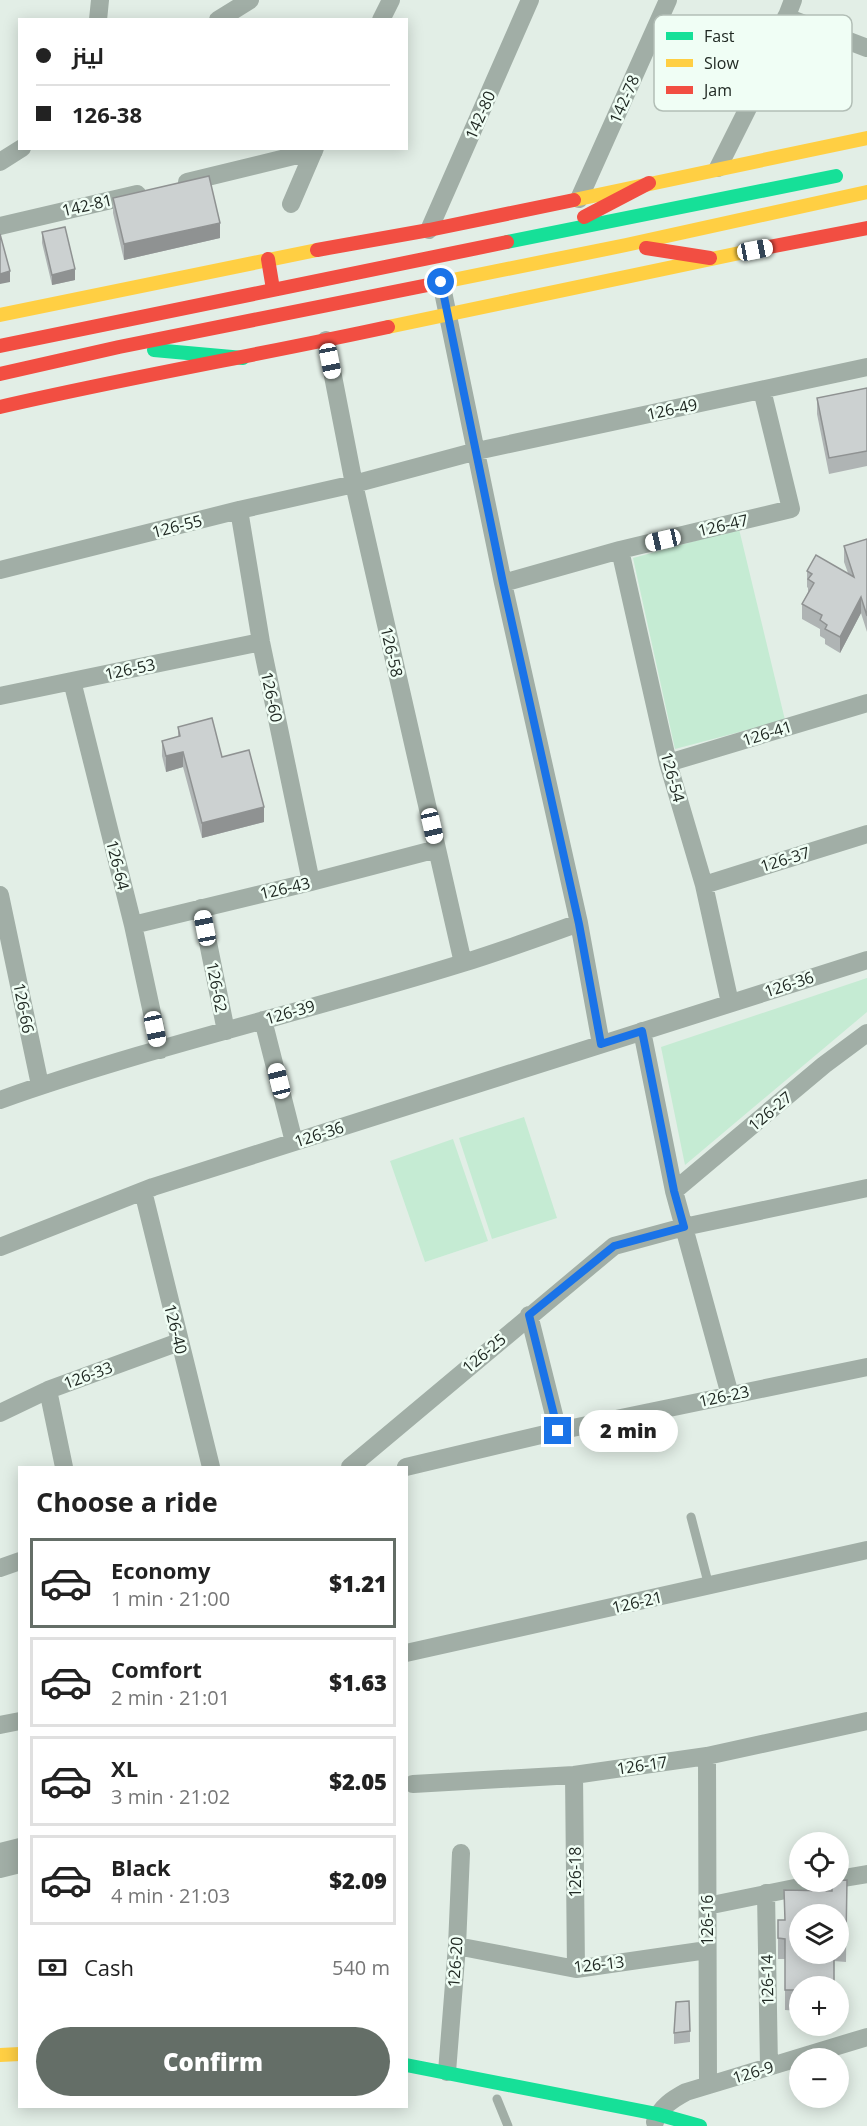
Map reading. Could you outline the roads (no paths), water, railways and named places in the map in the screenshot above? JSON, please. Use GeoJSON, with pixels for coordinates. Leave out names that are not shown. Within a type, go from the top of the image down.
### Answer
{"type":"FeatureCollection","features":[{"type":"Feature","properties":{"kind":"main road"},"geometry":{"type":"LineString","coordinates":[[853,141],[867,132]]}},
{"type":"Feature","properties":{"kind":"main road"},"geometry":{"type":"LineString","coordinates":[[0,315],[268,259],[429,230],[867,138]]}},
{"type":"Feature","properties":{"kind":"main road"},"geometry":{"type":"LineString","coordinates":[[0,346],[855,172]]}},
{"type":"Feature","properties":{"kind":"main road"},"geometry":{"type":"LineString","coordinates":[[550,235],[649,183]]}},
{"type":"Feature","properties":{"kind":"main road"},"geometry":{"type":"LineString","coordinates":[[0,374],[119,346],[626,245],[867,192]]}},
{"type":"Feature","properties":{"kind":"main road"},"geometry":{"type":"LineString","coordinates":[[0,407],[65,392],[243,358],[710,258],[867,228]]}},
{"type":"Feature","properties":{"kind":"main road"},"geometry":{"type":"LineString","coordinates":[[626,245],[710,258]]}},
{"type":"Feature","properties":{"kind":"main road"},"geometry":{"type":"LineString","coordinates":[[268,259],[273,289]]}},
{"type":"Feature","properties":{"kind":"main road"},"geometry":{"type":"LineString","coordinates":[[119,346],[243,358]]}},
{"type":"Feature","properties":{"kind":"main road"},"geometry":{"type":"LineString","coordinates":[[0,2055],[18,2054]]}},
{"type":"Feature","properties":{"kind":"main road"},"geometry":{"type":"LineString","coordinates":[[408,2065],[447,2072],[655,2120],[700,2126]]}},
{"type":"Feature","properties":{"kind":"street"},"geometry":{"type":"LineString","coordinates":[[98,18],[100,0]]}},
{"type":"Feature","properties":{"kind":"street"},"geometry":{"type":"LineString","coordinates":[[220,12],[250,0]]}},
{"type":"Feature","properties":{"kind":"street"},"geometry":{"type":"LineString","coordinates":[[382,18],[391,0]]}},
{"type":"Feature","properties":{"kind":"street","name":"142-80"},"geometry":{"type":"LineString","coordinates":[[429,230],[530,0]]}},
{"type":"Feature","properties":{"kind":"street","name":"142-78"},"geometry":{"type":"LineString","coordinates":[[661,15],[668,0]]}},
{"type":"Feature","properties":{"kind":"street"},"geometry":{"type":"LineString","coordinates":[[790,8],[803,15]]}},
{"type":"Feature","properties":{"kind":"street","name":"142-78"},"geometry":{"type":"LineString","coordinates":[[579,199],[654,31]]}},
{"type":"Feature","properties":{"kind":"street"},"geometry":{"type":"LineString","coordinates":[[852,40],[867,48]]}},
{"type":"Feature","properties":{"kind":"street"},"geometry":{"type":"LineString","coordinates":[[718,168],[746,111]]}},
{"type":"Feature","properties":{"kind":"street"},"geometry":{"type":"LineString","coordinates":[[0,162],[19,150]]}},
{"type":"Feature","properties":{"kind":"street"},"geometry":{"type":"LineString","coordinates":[[174,184],[314,150]]}},
{"type":"Feature","properties":{"kind":"street"},"geometry":{"type":"LineString","coordinates":[[291,204],[314,150]]}},
{"type":"Feature","properties":{"kind":"street","name":"142-81"},"geometry":{"type":"LineString","coordinates":[[0,226],[151,190]]}},
{"type":"Feature","properties":{"kind":"street"},"geometry":{"type":"LineString","coordinates":[[441,282],[503,583],[579,924],[601,1044]]}},
{"type":"Feature","properties":{"kind":"street","name":"126-58"},"geometry":{"type":"LineString","coordinates":[[326,340],[354,484],[463,963]]}},
{"type":"Feature","properties":{"kind":"street","name":"126-49"},"geometry":{"type":"LineString","coordinates":[[354,484],[477,451],[867,367]]}},
{"type":"Feature","properties":{"kind":"street","name":"126-47"},"geometry":{"type":"LineString","coordinates":[[503,583],[620,550],[791,509],[762,390]]}},
{"type":"Feature","properties":{"kind":"street","name":"126-55"},"geometry":{"type":"LineString","coordinates":[[0,570],[239,510],[354,484]]}},
{"type":"Feature","properties":{"kind":"street","name":"126-60"},"geometry":{"type":"LineString","coordinates":[[239,510],[261,642],[311,882]]}},
{"type":"Feature","properties":{"kind":"street","name":"126-54"},"geometry":{"type":"LineString","coordinates":[[620,550],[668,763],[704,885],[730,1003]]}},
{"type":"Feature","properties":{"kind":"street","name":"126-53"},"geometry":{"type":"LineString","coordinates":[[0,696],[261,642]]}},
{"type":"Feature","properties":{"kind":"street","name":"126-64"},"geometry":{"type":"LineString","coordinates":[[72,681],[133,925],[160,1050]]}},
{"type":"Feature","properties":{"kind":"street","name":"126-41"},"geometry":{"type":"LineString","coordinates":[[668,763],[867,703]]}},
{"type":"Feature","properties":{"kind":"street","name":"126-37"},"geometry":{"type":"LineString","coordinates":[[704,885],[867,834]]}},
{"type":"Feature","properties":{"kind":"street","name":"126-43"},"geometry":{"type":"LineString","coordinates":[[133,925],[437,849]]}},
{"type":"Feature","properties":{"kind":"street","name":"126-66"},"geometry":{"type":"LineString","coordinates":[[0,895],[8,973],[40,1085]]}},
{"type":"Feature","properties":{"kind":"street","name":"126-62"},"geometry":{"type":"LineString","coordinates":[[201,908],[226,1031]]}},
{"type":"Feature","properties":{"kind":"street","name":"126-39"},"geometry":{"type":"LineString","coordinates":[[0,1100],[40,1085],[463,963],[579,924]]}},
{"type":"Feature","properties":{"kind":"street","name":"126-36"},"geometry":{"type":"LineString","coordinates":[[0,1246],[143,1191],[867,960]]}},
{"type":"Feature","properties":{"kind":"street"},"geometry":{"type":"LineString","coordinates":[[263,1020],[294,1142]]}},
{"type":"Feature","properties":{"kind":"street"},"geometry":{"type":"LineString","coordinates":[[642,1031],[674,1191],[730,1395]]}},
{"type":"Feature","properties":{"kind":"street","name":"126-27"},"geometry":{"type":"LineString","coordinates":[[674,1191],[824,1065],[867,1033]]}},
{"type":"Feature","properties":{"kind":"street","name":"126-25"},"geometry":{"type":"LineString","coordinates":[[351,1466],[614,1246],[684,1227],[867,1188]]}},
{"type":"Feature","properties":{"kind":"street","name":"126-40"},"geometry":{"type":"LineString","coordinates":[[143,1191],[211,1466]]}},
{"type":"Feature","properties":{"kind":"street"},"geometry":{"type":"LineString","coordinates":[[529,1315],[558,1431]]}},
{"type":"Feature","properties":{"kind":"street","name":"126-33"},"geometry":{"type":"LineString","coordinates":[[0,1413],[48,1390],[179,1342]]}},
{"type":"Feature","properties":{"kind":"street","name":"126-23"},"geometry":{"type":"LineString","coordinates":[[408,1467],[558,1431],[867,1367]]}},
{"type":"Feature","properties":{"kind":"street"},"geometry":{"type":"LineString","coordinates":[[48,1390],[64,1466]]}},
{"type":"Feature","properties":{"kind":"street","name":"126-21"},"geometry":{"type":"LineString","coordinates":[[408,1653],[867,1550]]}},
{"type":"Feature","properties":{"kind":"street"},"geometry":{"type":"LineString","coordinates":[[0,1568],[18,1562]]}},
{"type":"Feature","properties":{"kind":"street"},"geometry":{"type":"LineString","coordinates":[[0,1725],[18,1721]]}},
{"type":"Feature","properties":{"kind":"street","name":"126-17"},"geometry":{"type":"LineString","coordinates":[[413,1784],[574,1775],[707,1756],[867,1721]]}},
{"type":"Feature","properties":{"kind":"street","name":"126-16"},"geometry":{"type":"LineString","coordinates":[[707,1756],[708,2085]]}},
{"type":"Feature","properties":{"kind":"street","name":"126-18"},"geometry":{"type":"LineString","coordinates":[[574,1775],[576,1969]]}},
{"type":"Feature","properties":{"kind":"street"},"geometry":{"type":"LineString","coordinates":[[0,1852],[18,1848]]}},
{"type":"Feature","properties":{"kind":"street","name":"126-20"},"geometry":{"type":"LineString","coordinates":[[447,2072],[457,1946],[461,1853]]}},
{"type":"Feature","properties":{"kind":"street"},"geometry":{"type":"LineString","coordinates":[[0,1869],[18,1864]]}},
{"type":"Feature","properties":{"kind":"street"},"geometry":{"type":"LineString","coordinates":[[849,1877],[867,1874]]}},
{"type":"Feature","properties":{"kind":"street"},"geometry":{"type":"LineString","coordinates":[[707,1906],[789,1889]]}},
{"type":"Feature","properties":{"kind":"street","name":"126-14"},"geometry":{"type":"LineString","coordinates":[[766,1893],[768,2067]]}},
{"type":"Feature","properties":{"kind":"street","name":"126-13"},"geometry":{"type":"LineString","coordinates":[[457,1946],[576,1969],[707,1950]]}},
{"type":"Feature","properties":{"kind":"street"},"geometry":{"type":"LineString","coordinates":[[867,2031],[867,2037]]}},
{"type":"Feature","properties":{"kind":"street","name":"126-9"},"geometry":{"type":"LineString","coordinates":[[655,2120],[676,2098],[697,2088],[867,2037]]}},
{"type":"Feature","properties":{"kind":"lane"},"geometry":{"type":"LineString","coordinates":[[691,1516],[709,1586]]}},
{"type":"Feature","properties":{"kind":"lane"},"geometry":{"type":"LineString","coordinates":[[497,2099],[508,2126]]}}]}
